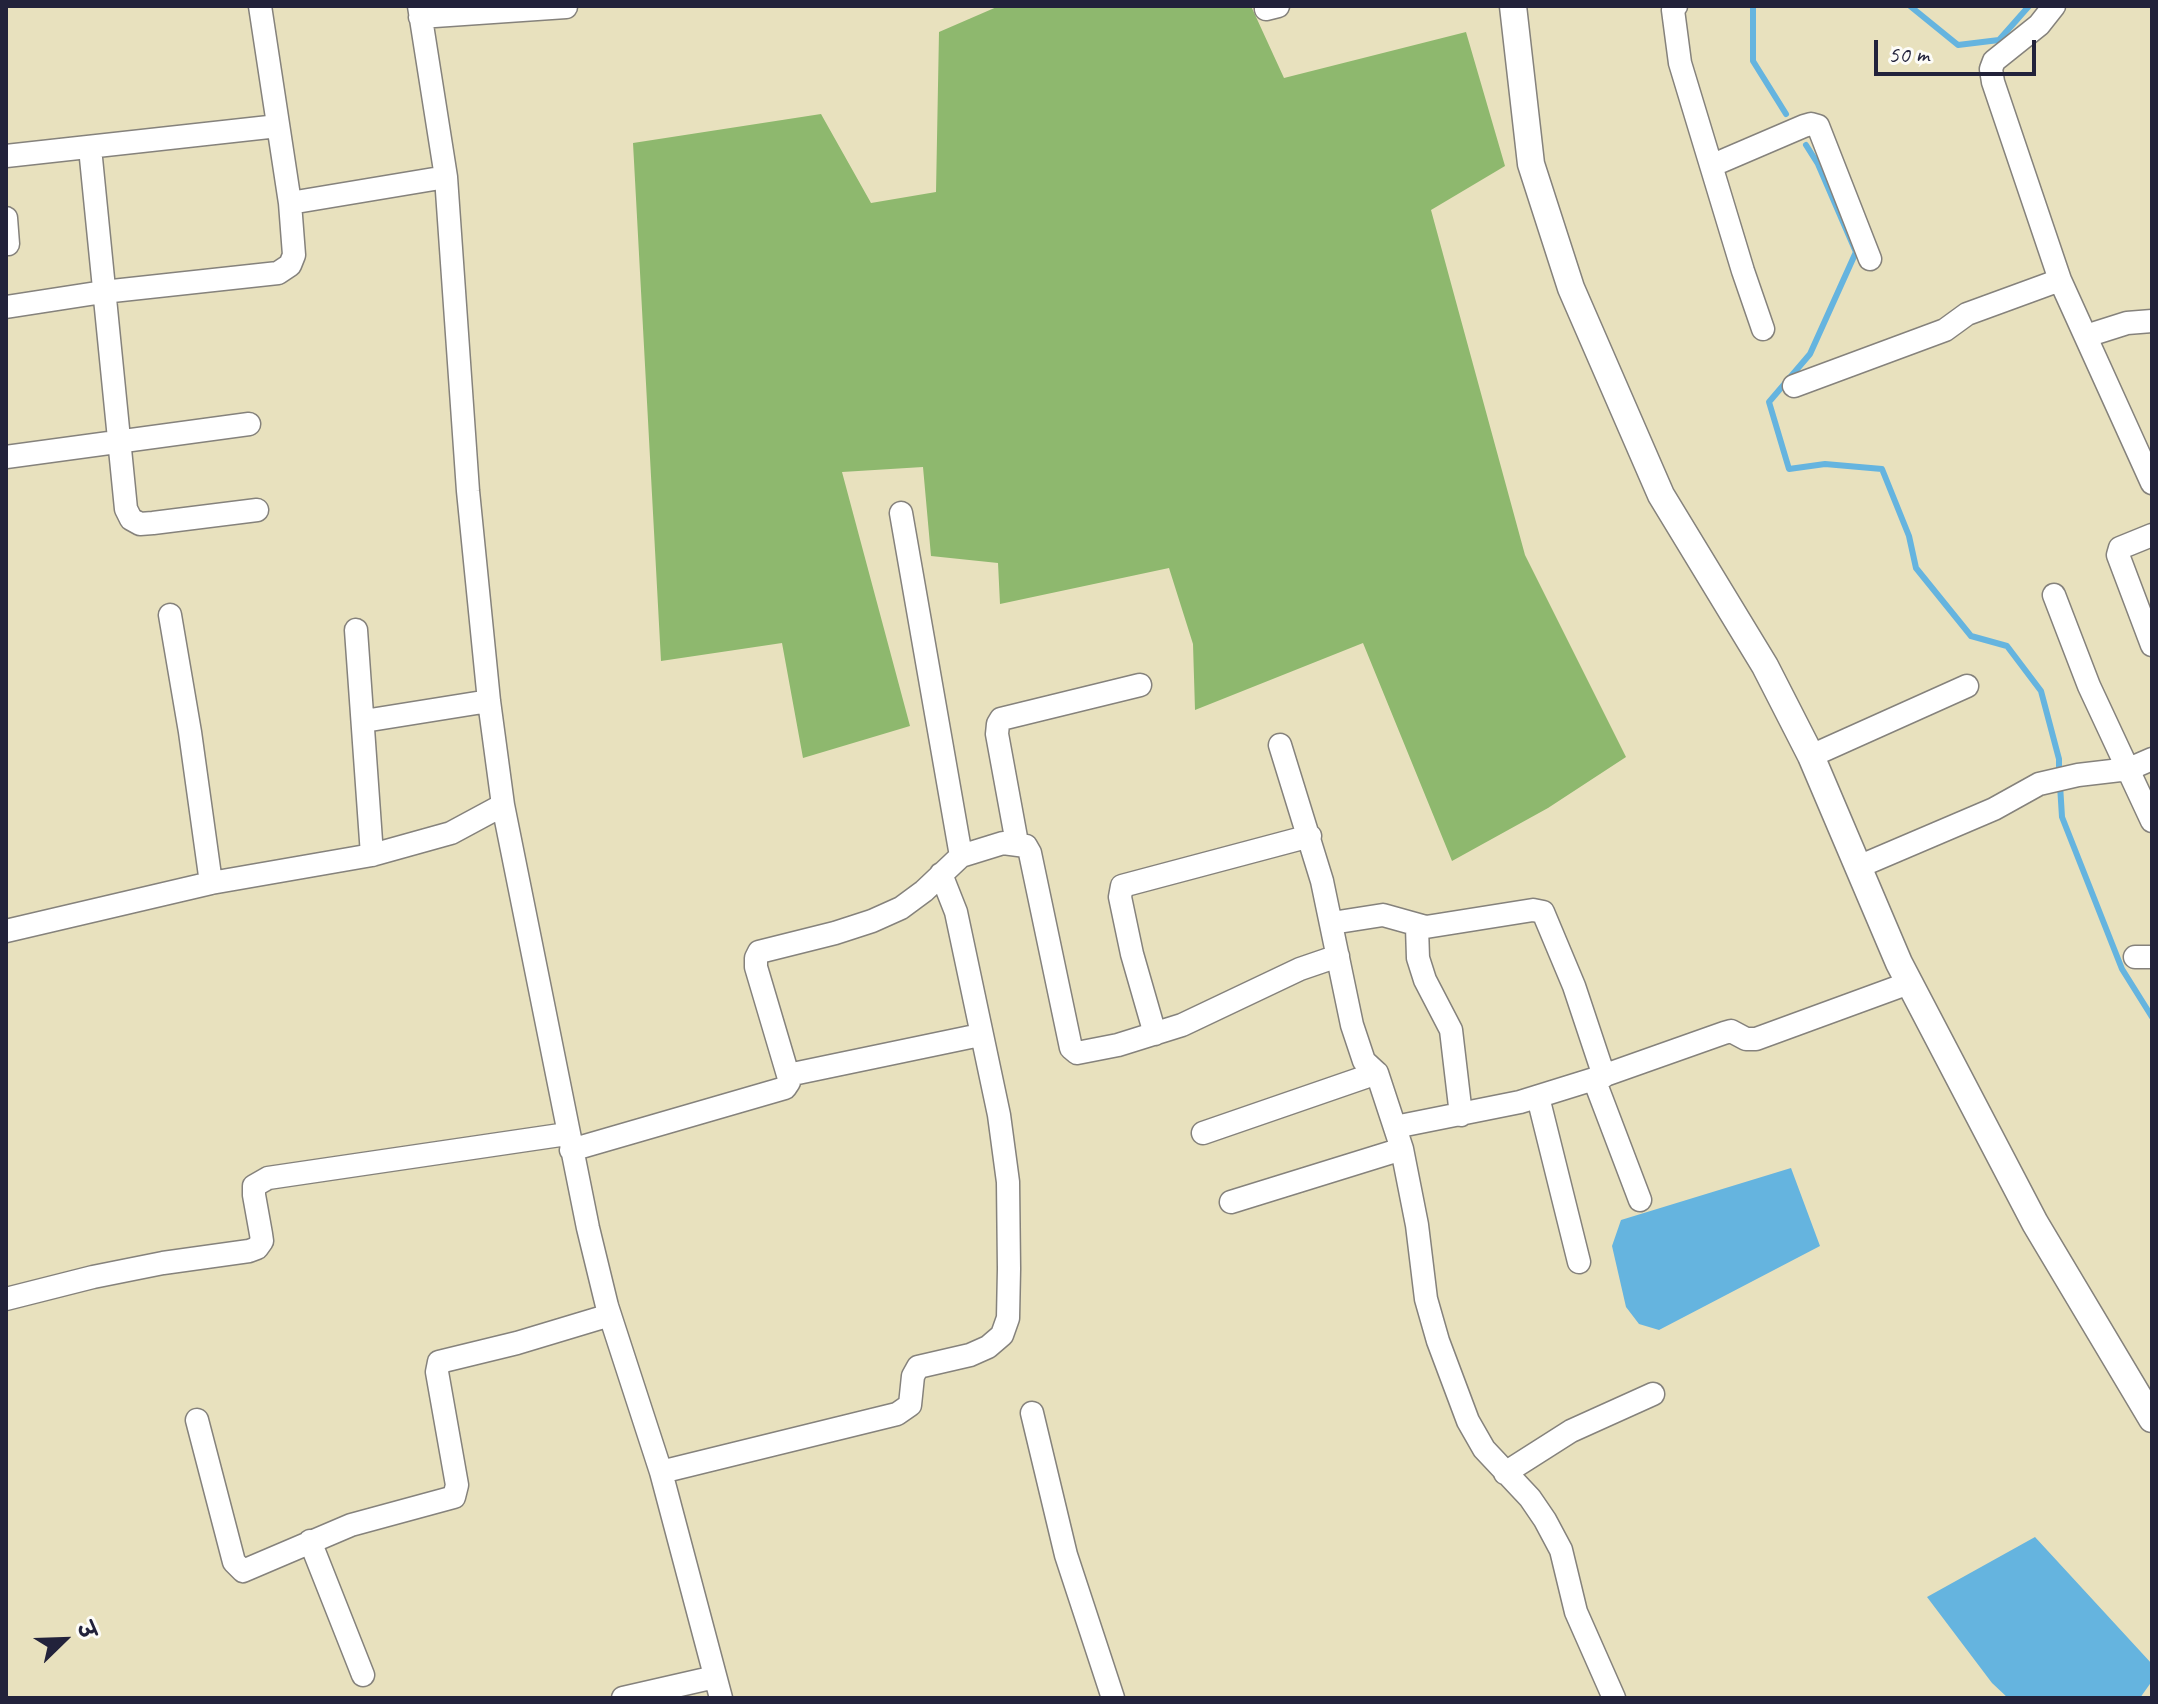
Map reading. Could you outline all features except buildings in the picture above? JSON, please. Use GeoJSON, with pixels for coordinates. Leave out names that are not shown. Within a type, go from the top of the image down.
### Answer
{"type":"FeatureCollection","features":[{"type":"Feature","properties":{"kind":"street"},"geometry":{"type":"LineString","coordinates":[[6,307],[103,292],[278,273],[290,265],[294,255],[290,203],[260,6]]}},
{"type":"Feature","properties":{"kind":"street"},"geometry":{"type":"LineString","coordinates":[[1513,6],[1531,164],[1571,288],[1661,495],[1765,666],[1811,756],[1909,983],[2035,1223],[2152,1419]]}},
{"type":"Feature","properties":{"kind":"street"},"geometry":{"type":"LineString","coordinates":[[1676,6],[1673,10],[1680,63],[1763,329]]}},
{"type":"Feature","properties":{"kind":"street"},"geometry":{"type":"LineString","coordinates":[[2054,6],[2039,25],[1994,61],[1991,69],[1993,82],[2060,280],[2152,483]]}},
{"type":"Feature","properties":{"kind":"street"},"geometry":{"type":"LineString","coordinates":[[566,7],[419,12],[446,177],[468,491],[503,805],[569,1142],[610,1315],[661,1472],[718,1687],[623,1698]]}},
{"type":"Feature","properties":{"kind":"street"},"geometry":{"type":"LineString","coordinates":[[6,156],[278,126]]}},
{"type":"Feature","properties":{"kind":"street"},"geometry":{"type":"LineString","coordinates":[[1713,165],[1804,126],[1818,126],[1870,259]]}},
{"type":"Feature","properties":{"kind":"street"},"geometry":{"type":"LineString","coordinates":[[90,148],[126,509],[131,519],[140,524],[257,510]]}},
{"type":"Feature","properties":{"kind":"street"},"geometry":{"type":"LineString","coordinates":[[290,203],[446,177]]}},
{"type":"Feature","properties":{"kind":"street"},"geometry":{"type":"LineString","coordinates":[[6,218],[8,244]]}},
{"type":"Feature","properties":{"kind":"street"},"geometry":{"type":"LineString","coordinates":[[1794,386],[1945,330],[1967,314],[2060,280]]}},
{"type":"Feature","properties":{"kind":"street"},"geometry":{"type":"LineString","coordinates":[[2086,336],[2127,323],[2152,321]]}},
{"type":"Feature","properties":{"kind":"street"},"geometry":{"type":"LineString","coordinates":[[6,457],[249,424]]}},
{"type":"Feature","properties":{"kind":"street"},"geometry":{"type":"LineString","coordinates":[[901,513],[961,856]]}},
{"type":"Feature","properties":{"kind":"street"},"geometry":{"type":"LineString","coordinates":[[2152,535],[2120,548],[2118,555],[2152,645]]}},
{"type":"Feature","properties":{"kind":"street"},"geometry":{"type":"LineString","coordinates":[[2054,595],[2089,686],[2152,821]]}},
{"type":"Feature","properties":{"kind":"street"},"geometry":{"type":"LineString","coordinates":[[170,615],[211,883]]}},
{"type":"Feature","properties":{"kind":"street"},"geometry":{"type":"LineString","coordinates":[[356,630],[372,855]]}},
{"type":"Feature","properties":{"kind":"street"},"geometry":{"type":"LineString","coordinates":[[1017,843],[997,734],[1001,719],[1140,685]]}},
{"type":"Feature","properties":{"kind":"street"},"geometry":{"type":"LineString","coordinates":[[1811,756],[1967,686]]}},
{"type":"Feature","properties":{"kind":"street"},"geometry":{"type":"LineString","coordinates":[[364,721],[489,701]]}},
{"type":"Feature","properties":{"kind":"street"},"geometry":{"type":"LineString","coordinates":[[1280,745],[1310,836],[1332,923],[1352,1025],[1364,1061],[1377,1073],[1402,1149],[1417,1225],[1426,1299],[1438,1341],[1468,1421],[1484,1449],[1530,1498],[1561,1550],[1576,1612],[1614,1698]]}},
{"type":"Feature","properties":{"kind":"street"},"geometry":{"type":"LineString","coordinates":[[1858,867],[1994,809],[2039,784],[2078,775],[2129,769],[2152,759]]}},
{"type":"Feature","properties":{"kind":"street"},"geometry":{"type":"LineString","coordinates":[[6,931],[211,883],[372,855],[451,833],[503,805]]}},
{"type":"Feature","properties":{"kind":"street"},"geometry":{"type":"LineString","coordinates":[[1155,1034],[1132,954],[1120,897],[1122,886],[1310,836]]}},
{"type":"Feature","properties":{"kind":"street"},"geometry":{"type":"LineString","coordinates":[[6,1299],[93,1277],[257,1248],[262,1241],[254,1186],[268,1178],[569,1142],[775,1093],[789,1082],[756,967],[759,952],[872,921],[901,908],[961,856],[1003,843],[1026,846],[1030,853],[1071,1048],[1077,1053],[1182,1025],[1300,969],[1338,956]]}},
{"type":"Feature","properties":{"kind":"street"},"geometry":{"type":"LineString","coordinates":[[661,1472],[897,1414],[910,1405],[913,1376],[918,1367],[970,1355],[988,1347],[1002,1335],[1008,1318],[1008,1182],[999,1115],[956,912],[941,874]]}},
{"type":"Feature","properties":{"kind":"street"},"geometry":{"type":"LineString","coordinates":[[1332,923],[1391,916],[1417,927],[1475,921],[1533,910],[1543,912],[1574,986],[1599,1078],[1640,1200]]}},
{"type":"Feature","properties":{"kind":"street"},"geometry":{"type":"LineString","coordinates":[[1417,927],[1418,958],[1425,980],[1451,1030],[1461,1115]]}},
{"type":"Feature","properties":{"kind":"street"},"geometry":{"type":"LineString","coordinates":[[1395,1127],[1538,1097],[1731,1031],[1746,1039],[1756,1039],[1909,983]]}},
{"type":"Feature","properties":{"kind":"street"},"geometry":{"type":"LineString","coordinates":[[788,1075],[980,1035]]}},
{"type":"Feature","properties":{"kind":"street"},"geometry":{"type":"LineString","coordinates":[[1203,1133],[1377,1073]]}},
{"type":"Feature","properties":{"kind":"street"},"geometry":{"type":"LineString","coordinates":[[1538,1097],[1579,1262]]}},
{"type":"Feature","properties":{"kind":"street"},"geometry":{"type":"LineString","coordinates":[[1231,1202],[1402,1149]]}},
{"type":"Feature","properties":{"kind":"street"},"geometry":{"type":"LineString","coordinates":[[197,1420],[237,1568],[243,1571],[351,1525],[454,1497],[458,1492],[437,1372],[439,1362],[610,1315]]}},
{"type":"Feature","properties":{"kind":"street"},"geometry":{"type":"LineString","coordinates":[[1505,1473],[1571,1431],[1653,1394]]}},
{"type":"Feature","properties":{"kind":"street"},"geometry":{"type":"LineString","coordinates":[[1032,1413],[1066,1555],[1113,1698]]}},
{"type":"Feature","properties":{"kind":"street"},"geometry":{"type":"LineString","coordinates":[[310,1541],[363,1675]]}},
{"type":"Feature","properties":{"kind":"green space"},"geometry":{"type":"Polygon","coordinates":[[[999,6],[1251,6],[1284,78],[1466,32],[1505,166],[1431,210],[1525,555],[1626,757],[1548,808],[1452,861],[1363,643],[1195,710],[1193,644],[1169,568],[1000,604],[998,563],[931,556],[923,467],[842,472],[910,726],[803,758],[782,643],[661,661],[633,143],[821,114],[871,203],[936,192],[939,32],[999,6]]]}},
{"type":"Feature","properties":{"kind":"water"},"geometry":{"type":"Polygon","coordinates":[[[1791,1168],[1820,1246],[1659,1330],[1639,1324],[1626,1307],[1612,1246],[1621,1220],[1791,1168]]]}},
{"type":"Feature","properties":{"kind":"water"},"geometry":{"type":"Polygon","coordinates":[[[2035,1537],[2152,1664],[2152,1681],[2140,1698],[2008,1698],[1992,1683],[1927,1597],[2035,1537]]]}},
{"type":"Feature","properties":{"kind":"waterway"},"geometry":{"type":"LineString","coordinates":[[1753,6],[1753,61],[1786,114]]}},
{"type":"Feature","properties":{"kind":"waterway"},"geometry":{"type":"LineString","coordinates":[[1910,6],[1958,45],[1999,40],[2029,6]]}},
{"type":"Feature","properties":{"kind":"waterway"},"geometry":{"type":"LineString","coordinates":[[1806,145],[1818,164],[1856,252],[1810,354],[1769,402],[1789,469],[1825,464],[1882,469],[1909,536],[1916,568],[1971,636],[2007,646],[2041,691],[2059,759],[2059,773]]}},
{"type":"Feature","properties":{"kind":"waterway"},"geometry":{"type":"LineString","coordinates":[[2060,785],[2062,817],[2122,969],[2152,1017]]}}]}
